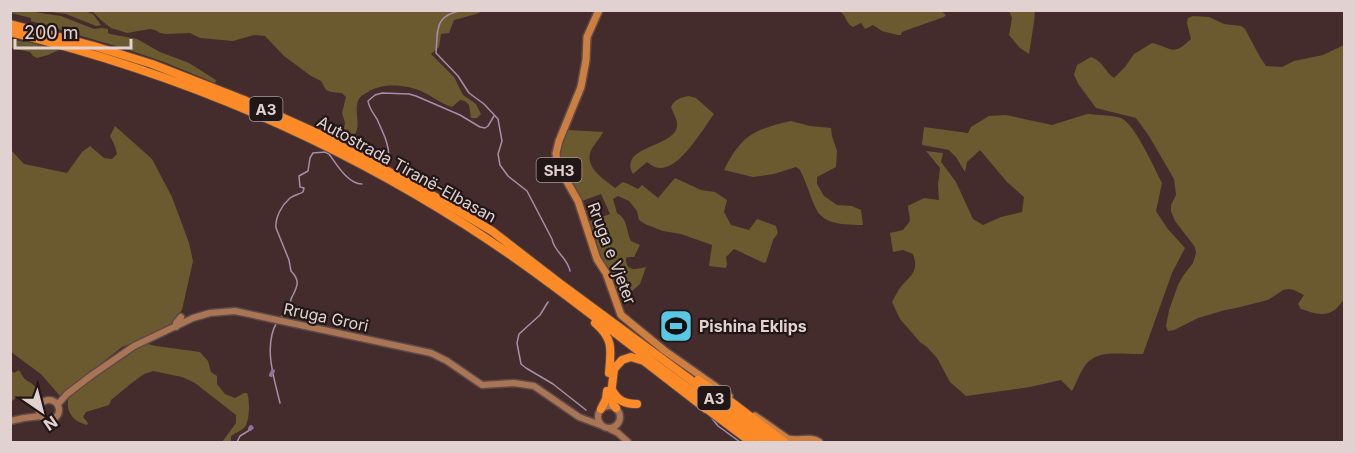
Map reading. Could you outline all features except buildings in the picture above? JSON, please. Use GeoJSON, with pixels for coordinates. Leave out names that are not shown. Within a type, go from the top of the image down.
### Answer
{"type":"FeatureCollection","features":[{"type":"Feature","properties":{"kind":"highway","name":"Autostrada Tiranë-Elbasan"},"geometry":{"type":"LineString","coordinates":[[10,24],[152,64],[244,100],[319,134],[432,195],[492,231],[775,442]]}},
{"type":"Feature","properties":{"kind":"highway","name":"Autostrada Tiranë-Elbasan"},"geometry":{"type":"LineString","coordinates":[[10,32],[90,53],[148,72],[240,107],[348,157],[455,218],[563,293],[764,442]]}},
{"type":"Feature","properties":{"kind":"highway"},"geometry":{"type":"LineString","coordinates":[[563,293],[574,306],[604,331],[610,342],[607,397],[601,410]]}},
{"type":"Feature","properties":{"kind":"highway"},"geometry":{"type":"LineString","coordinates":[[653,353],[730,401],[784,442]]}},
{"type":"Feature","properties":{"kind":"highway"},"geometry":{"type":"LineString","coordinates":[[616,408],[611,399],[613,371],[616,364],[627,358],[637,358],[751,442]]}},
{"type":"Feature","properties":{"kind":"highway"},"geometry":{"type":"LineString","coordinates":[[655,363],[706,409]]}},
{"type":"Feature","properties":{"kind":"highway"},"geometry":{"type":"LineString","coordinates":[[612,387],[620,400],[629,404],[637,404]]}},
{"type":"Feature","properties":{"kind":"main road","name":"Rruga e Vjeter"},"geometry":{"type":"LineString","coordinates":[[600,10],[588,38],[581,87],[562,132],[556,158],[559,170],[578,201],[597,259],[606,273],[618,311],[625,320],[665,351],[788,439],[799,441],[813,439],[819,442]]}},
{"type":"Feature","properties":{"kind":"main road","name":"Rruga Grori"},"geometry":{"type":"LineString","coordinates":[[56,403],[129,349],[193,318],[210,313],[235,311],[431,353],[482,385],[514,383],[534,386],[582,418],[615,432],[628,442]]}},
{"type":"Feature","properties":{"kind":"main road"},"geometry":{"type":"LineString","coordinates":[[176,327],[176,322],[182,317]]}},
{"type":"Feature","properties":{"kind":"main road"},"geometry":{"type":"LineString","coordinates":[[47,400],[56,403],[60,412],[56,418],[51,420],[46,420],[40,413],[42,402],[47,400]]}},
{"type":"Feature","properties":{"kind":"main road"},"geometry":{"type":"LineString","coordinates":[[582,418],[591,417],[609,406],[616,408],[620,414],[623,434],[628,442]]}},
{"type":"Feature","properties":{"kind":"main road"},"geometry":{"type":"LineString","coordinates":[[601,410],[598,418],[605,428],[616,426],[620,419]]}},
{"type":"Feature","properties":{"kind":"main road"},"geometry":{"type":"LineString","coordinates":[[10,421],[40,413]]}},
{"type":"Feature","properties":{"kind":"shaded area"},"geometry":{"type":"Polygon","coordinates":[[[10,11],[61,16],[94,29],[108,29],[110,34],[137,39],[160,52],[189,63],[216,80],[215,83],[164,62],[31,21],[31,18],[10,11]]]}},
{"type":"Feature","properties":{"kind":"shaded area"},"geometry":{"type":"Polygon","coordinates":[[[44,11],[84,11],[93,14],[101,25],[96,26],[66,14],[44,11]]]}},
{"type":"Feature","properties":{"kind":"shaded area"},"geometry":{"type":"Polygon","coordinates":[[[92,11],[483,11],[454,20],[449,33],[441,34],[439,47],[431,54],[454,77],[463,95],[476,104],[481,114],[477,118],[471,118],[469,105],[465,101],[460,100],[452,107],[410,88],[381,87],[359,98],[357,130],[355,134],[349,133],[344,129],[342,113],[346,97],[342,93],[326,90],[321,81],[284,56],[265,36],[254,35],[233,41],[200,38],[190,33],[166,34],[150,29],[127,33],[111,28],[92,11]]]}},
{"type":"Feature","properties":{"kind":"shaded area"},"geometry":{"type":"Polygon","coordinates":[[[839,11],[941,11],[946,15],[944,17],[898,35],[882,31],[873,25],[865,29],[861,23],[853,27],[839,11]]]}},
{"type":"Feature","properties":{"kind":"shaded area"},"geometry":{"type":"Polygon","coordinates":[[[1009,11],[1035,11],[1029,54],[1020,48],[1009,35],[1012,18],[1009,11]]]}},
{"type":"Feature","properties":{"kind":"shaded area"},"geometry":{"type":"Polygon","coordinates":[[[1209,17],[1224,24],[1241,26],[1245,29],[1266,66],[1282,67],[1294,61],[1323,55],[1344,45],[1344,299],[1330,313],[1319,314],[1301,309],[1298,304],[1304,295],[1289,289],[1283,290],[1268,300],[1198,318],[1168,331],[1166,326],[1169,310],[1178,285],[1193,263],[1196,253],[1195,247],[1175,221],[1171,211],[1176,195],[1174,179],[1136,118],[1096,108],[1074,75],[1077,65],[1091,57],[1114,78],[1134,54],[1152,43],[1172,50],[1180,48],[1191,39],[1187,23],[1188,18],[1209,17]]]}},
{"type":"Feature","properties":{"kind":"shaded area"},"geometry":{"type":"Polygon","coordinates":[[[11,39],[59,50],[37,58],[30,52],[11,48],[11,39]]]}},
{"type":"Feature","properties":{"kind":"shaded area"},"geometry":{"type":"Polygon","coordinates":[[[688,96],[696,98],[714,114],[704,129],[683,155],[668,167],[655,167],[647,162],[633,174],[630,165],[633,158],[674,133],[677,124],[671,107],[678,99],[688,96]]]}},
{"type":"Feature","properties":{"kind":"shaded area"},"geometry":{"type":"Polygon","coordinates":[[[1087,114],[1121,118],[1132,129],[1162,183],[1156,211],[1167,228],[1185,248],[1172,273],[1143,354],[1107,354],[1093,358],[1084,368],[1072,391],[1061,380],[966,396],[950,382],[937,358],[900,319],[892,302],[899,289],[912,274],[915,260],[913,254],[903,250],[893,252],[890,233],[903,230],[910,221],[908,206],[924,198],[939,200],[940,168],[926,151],[943,153],[941,162],[956,182],[973,219],[983,225],[1001,217],[1022,212],[1024,197],[1007,182],[980,150],[967,162],[965,172],[949,150],[922,145],[924,127],[968,133],[971,127],[989,116],[1006,115],[1052,125],[1087,114]]]}},
{"type":"Feature","properties":{"kind":"shaded area"},"geometry":{"type":"Polygon","coordinates":[[[791,121],[831,128],[837,151],[836,167],[817,177],[817,184],[824,196],[837,205],[852,206],[861,210],[863,225],[833,222],[819,213],[800,170],[796,167],[774,174],[753,177],[724,170],[743,141],[758,131],[791,121]]]}},
{"type":"Feature","properties":{"kind":"shaded area"},"geometry":{"type":"Polygon","coordinates":[[[115,126],[152,159],[172,197],[189,243],[193,261],[182,310],[170,325],[151,336],[122,347],[60,396],[41,374],[11,352],[10,149],[24,164],[67,173],[82,152],[90,146],[104,158],[112,159],[117,154],[110,136],[115,126]]]}},
{"type":"Feature","properties":{"kind":"shaded area"},"geometry":{"type":"Polygon","coordinates":[[[568,130],[603,132],[591,150],[591,164],[597,174],[615,188],[623,182],[638,189],[642,185],[658,198],[675,178],[701,190],[715,192],[727,200],[724,212],[731,225],[749,230],[757,219],[776,226],[778,233],[773,240],[766,262],[734,249],[726,257],[726,268],[709,266],[712,245],[645,224],[639,220],[637,211],[629,201],[618,196],[613,199],[617,213],[625,222],[631,241],[640,245],[634,257],[626,258],[626,263],[632,269],[646,267],[640,284],[622,300],[599,255],[588,222],[610,214],[601,194],[582,201],[559,161],[560,147],[568,130]]]}},
{"type":"Feature","properties":{"kind":"shaded area"},"geometry":{"type":"Polygon","coordinates":[[[148,344],[200,352],[208,361],[211,372],[217,376],[217,384],[225,394],[235,398],[247,393],[249,406],[246,425],[231,436],[231,442],[222,442],[236,423],[236,415],[195,383],[182,377],[153,371],[133,382],[111,400],[109,405],[86,412],[83,417],[87,425],[71,415],[68,407],[69,397],[125,353],[148,344]]]}},
{"type":"Feature","properties":{"kind":"shaded area"},"geometry":{"type":"Polygon","coordinates":[[[11,370],[14,373],[19,370],[23,377],[35,387],[37,395],[29,399],[17,397],[11,402],[11,370]]]}},
{"type":"Feature","properties":{"kind":"waterway"},"geometry":{"type":"LineString","coordinates":[[464,10],[454,12],[442,19],[439,24],[436,53],[458,76],[469,93],[484,104],[498,119],[502,141],[498,154],[500,165],[508,176],[527,191],[555,248],[567,262],[570,271]]}},
{"type":"Feature","properties":{"kind":"waterway"},"geometry":{"type":"LineString","coordinates":[[389,157],[385,137],[368,101],[375,95],[382,93],[416,96],[485,128],[494,116]]}},
{"type":"Feature","properties":{"kind":"waterway"},"geometry":{"type":"LineString","coordinates":[[280,318],[290,305],[297,281],[291,271],[276,228],[277,220],[287,201],[303,192],[304,188],[300,187],[299,176],[308,171],[313,153],[329,154],[352,181],[362,184]]}},
{"type":"Feature","properties":{"kind":"waterway"},"geometry":{"type":"LineString","coordinates":[[548,302],[540,315],[519,334],[517,343],[521,364],[553,384],[586,410]]}},
{"type":"Feature","properties":{"kind":"waterway"},"geometry":{"type":"LineString","coordinates":[[277,322],[273,331],[270,352],[280,403]]}},
{"type":"Feature","properties":{"kind":"waterway"},"geometry":{"type":"LineString","coordinates":[[271,375],[273,371]]}},
{"type":"Feature","properties":{"kind":"waterway"},"geometry":{"type":"LineString","coordinates":[[710,416],[718,426],[740,442]]}},
{"type":"Feature","properties":{"kind":"waterway"},"geometry":{"type":"LineString","coordinates":[[237,442],[240,436],[253,428]]}},
{"type":"Feature","properties":{"kind":"place","name":"Pishina Eklips"},"geometry":{"type":"Point","coordinates":[676,326]}}]}
